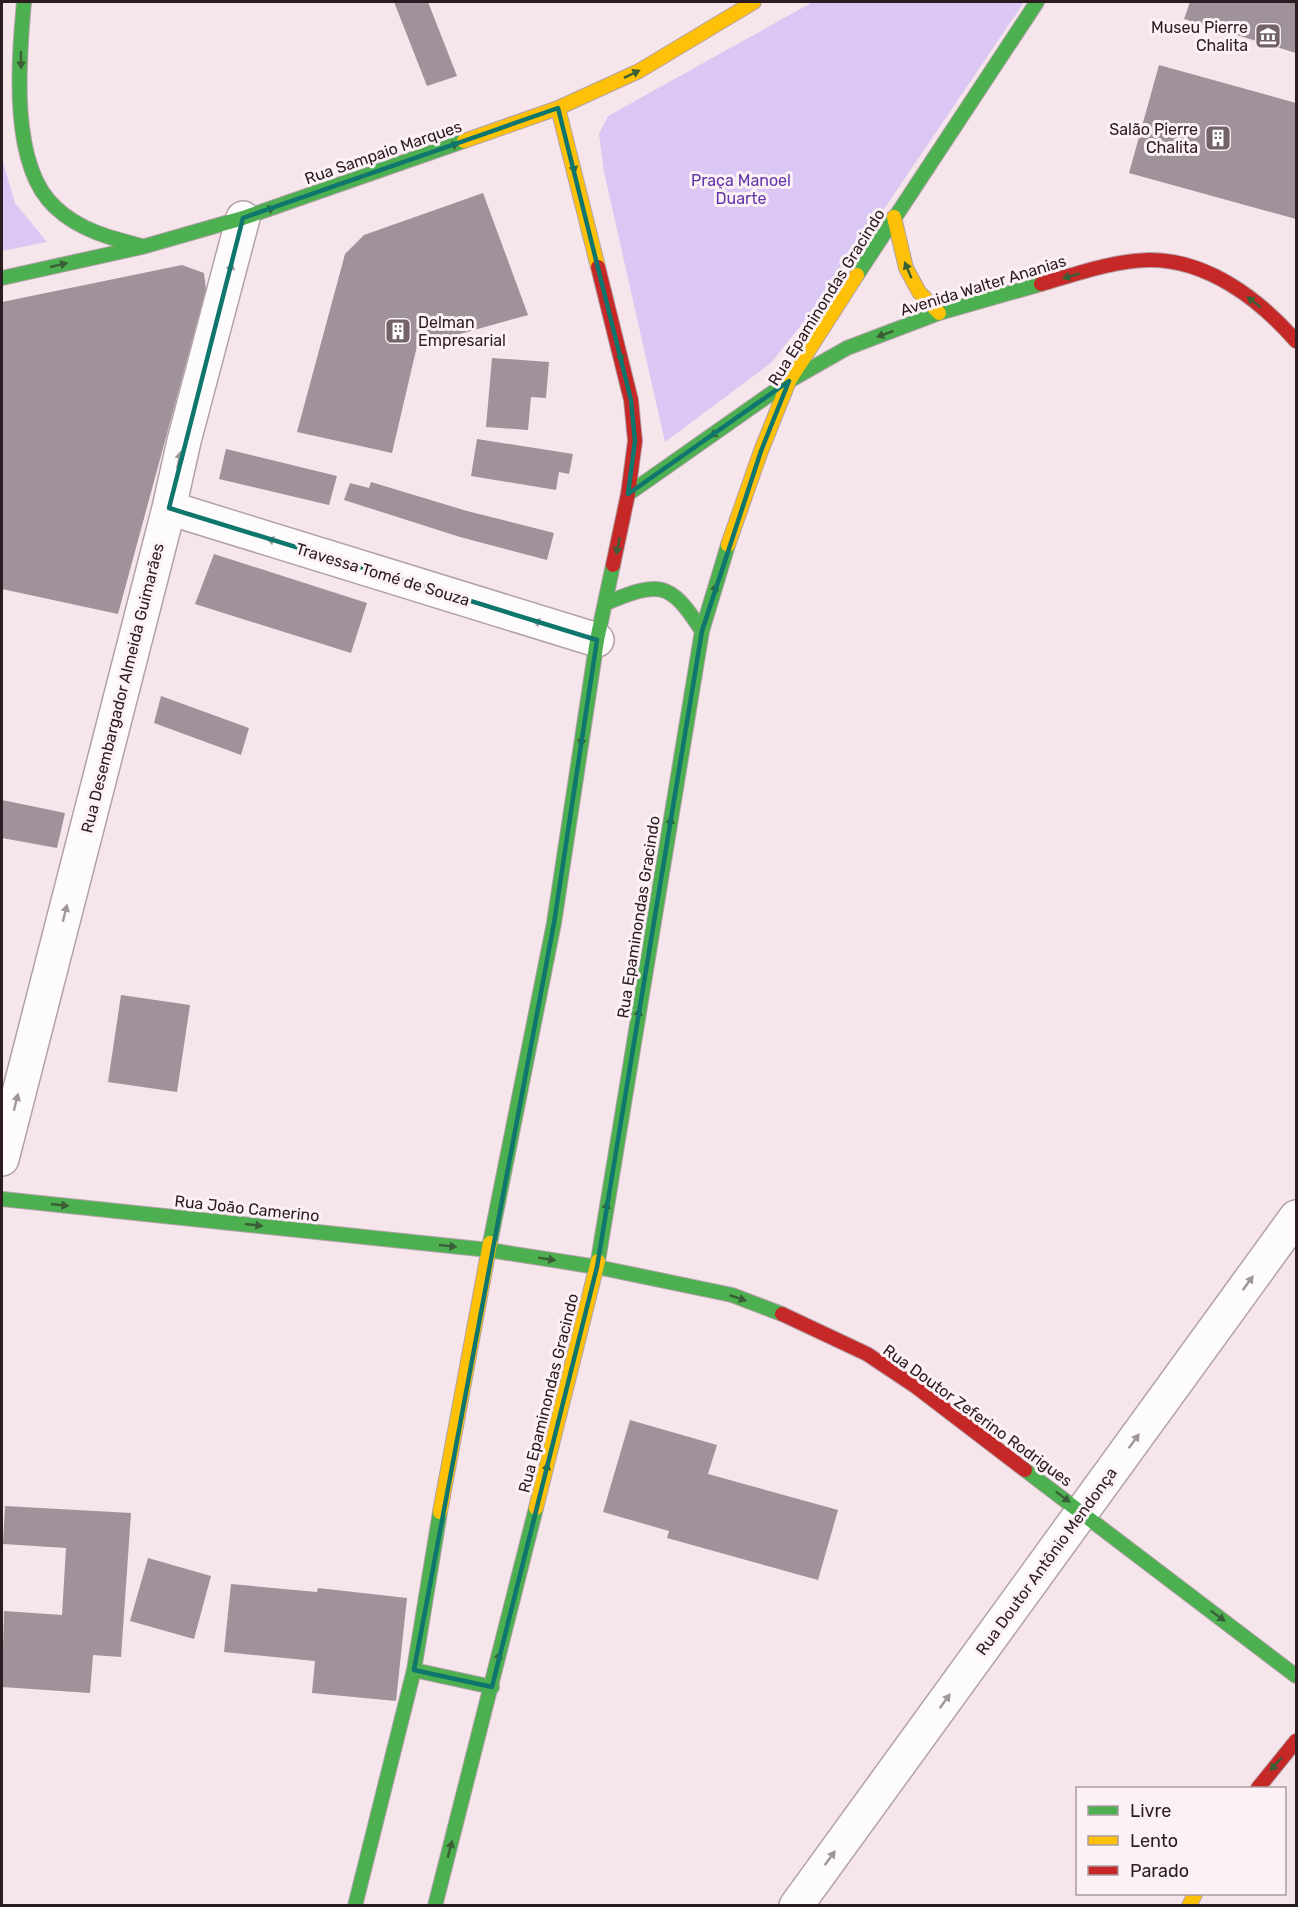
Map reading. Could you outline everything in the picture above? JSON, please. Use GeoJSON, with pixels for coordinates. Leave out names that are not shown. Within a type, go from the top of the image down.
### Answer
{"type":"FeatureCollection","features":[{"type":"Feature","properties":{"kind":"street"},"geometry":{"type":"LineString","coordinates":[[24,2],[20,40],[21,124],[27,155],[40,183],[49,200],[86,229],[142,247]]}},
{"type":"Feature","properties":{"kind":"street","name":"Rua Sampaio Marques"},"geometry":{"type":"LineString","coordinates":[[2,278],[142,247],[243,218],[558,108],[639,71],[754,2]]}},
{"type":"Feature","properties":{"kind":"street","name":"Rua Epaminondas Gracindo"},"geometry":{"type":"LineString","coordinates":[[435,1905],[492,1688],[597,1267],[702,632],[719,572],[760,451],[789,381],[894,217],[1037,2]]}},
{"type":"Feature","properties":{"kind":"street"},"geometry":{"type":"LineString","coordinates":[[355,1905],[414,1670],[437,1527],[554,923],[597,640],[628,494],[635,441],[631,400],[558,108]]}},
{"type":"Feature","properties":{"kind":"street"},"geometry":{"type":"LineString","coordinates":[[894,217],[906,268],[919,292],[939,313]]}},
{"type":"Feature","properties":{"kind":"street","name":"Rua Desembargador Almeida Guimarães"},"geometry":{"type":"LineString","coordinates":[[2,1159],[169,508],[184,441],[243,218]]}},
{"type":"Feature","properties":{"kind":"street","name":"Avenida Walter Ananias"},"geometry":{"type":"LineString","coordinates":[[628,494],[789,381],[847,348],[939,313],[1113,264],[1149,260],[1190,266],[1219,278],[1247,296],[1278,321],[1296,341]]}},
{"type":"Feature","properties":{"kind":"street","name":"Travessa Tomé de Souza"},"geometry":{"type":"LineString","coordinates":[[169,508],[597,640]]}},
{"type":"Feature","properties":{"kind":"street"},"geometry":{"type":"LineString","coordinates":[[606,603],[633,591],[656,587],[673,592],[688,608],[702,632]]}},
{"type":"Feature","properties":{"kind":"street","name":"Rua João Camerino"},"geometry":{"type":"LineString","coordinates":[[2,1199],[489,1250]]}},
{"type":"Feature","properties":{"kind":"street","name":"Rua Doutor Antônio Mendonça"},"geometry":{"type":"LineString","coordinates":[[796,1905],[1296,1216]]}},
{"type":"Feature","properties":{"kind":"street","name":"Rua Doutor Zeferino Rodrigues"},"geometry":{"type":"LineString","coordinates":[[489,1250],[597,1267],[732,1295],[801,1322],[867,1354],[915,1386],[1296,1676]]}},
{"type":"Feature","properties":{"kind":"street"},"geometry":{"type":"LineString","coordinates":[[414,1670],[492,1688]]}},
{"type":"Feature","properties":{"kind":"street"},"geometry":{"type":"LineString","coordinates":[[1258,1787],[1296,1741]]}},
{"type":"Feature","properties":{"kind":"highlighted area"},"geometry":{"type":"Polygon","coordinates":[[[558,108],[631,400],[635,441],[628,494],[789,381],[761,451],[702,631],[597,1267],[492,1687],[414,1670],[554,923],[597,640],[169,508],[243,218],[558,108]]]}},
{"type":"Feature","properties":{"kind":"green space","name":"Praça Manoel Duarte"},"geometry":{"type":"Polygon","coordinates":[[[813,2],[1024,2],[832,286],[771,363],[665,442],[604,172],[599,134],[608,116],[813,2]]]}},
{"type":"Feature","properties":{"kind":"green space"},"geometry":{"type":"Polygon","coordinates":[[[2,159],[15,203],[47,242],[2,251],[2,159]]]}},
{"type":"Feature","properties":{"kind":"building"},"geometry":{"type":"Polygon","coordinates":[[[394,2],[428,2],[457,76],[427,86],[394,2]]]}},
{"type":"Feature","properties":{"kind":"building","name":"Museu Pierre Chalita"},"geometry":{"type":"Polygon","coordinates":[[[1190,2],[1296,2],[1296,53],[1184,19],[1190,2]]]}},
{"type":"Feature","properties":{"kind":"building","name":"Salão Pierre Chalita"},"geometry":{"type":"Polygon","coordinates":[[[1159,65],[1296,103],[1296,219],[1129,173],[1159,65]]]}},
{"type":"Feature","properties":{"kind":"building","name":"Delman Empresarial"},"geometry":{"type":"Polygon","coordinates":[[[483,193],[528,315],[417,346],[392,453],[297,432],[345,254],[364,235],[483,193]]]}},
{"type":"Feature","properties":{"kind":"building"},"geometry":{"type":"Polygon","coordinates":[[[182,265],[204,273],[206,290],[118,614],[2,589],[2,302],[182,265]]]}},
{"type":"Feature","properties":{"kind":"building"},"geometry":{"type":"Polygon","coordinates":[[[492,358],[549,362],[546,398],[531,397],[528,430],[486,427],[492,358]]]}},
{"type":"Feature","properties":{"kind":"building"},"geometry":{"type":"Polygon","coordinates":[[[477,439],[573,454],[569,474],[559,472],[556,490],[471,476],[477,439]]]}},
{"type":"Feature","properties":{"kind":"building"},"geometry":{"type":"Polygon","coordinates":[[[226,449],[337,476],[329,505],[219,479],[226,449]]]}},
{"type":"Feature","properties":{"kind":"building"},"geometry":{"type":"Polygon","coordinates":[[[371,482],[467,511],[554,533],[547,560],[460,537],[344,500],[350,483],[369,488],[371,482]]]}},
{"type":"Feature","properties":{"kind":"building"},"geometry":{"type":"Polygon","coordinates":[[[214,554],[367,603],[351,653],[195,604],[214,554]]]}},
{"type":"Feature","properties":{"kind":"building"},"geometry":{"type":"Polygon","coordinates":[[[161,696],[249,728],[241,755],[154,723],[161,696]]]}},
{"type":"Feature","properties":{"kind":"building"},"geometry":{"type":"Polygon","coordinates":[[[2,800],[65,813],[57,848],[2,838],[2,800]]]}},
{"type":"Feature","properties":{"kind":"building"},"geometry":{"type":"Polygon","coordinates":[[[121,995],[190,1005],[177,1092],[108,1082],[121,995]]]}},
{"type":"Feature","properties":{"kind":"building"},"geometry":{"type":"Polygon","coordinates":[[[630,1420],[717,1445],[708,1474],[838,1510],[818,1580],[667,1538],[669,1531],[603,1512],[630,1420]]]}},
{"type":"Feature","properties":{"kind":"building"},"geometry":{"type":"Polygon","coordinates":[[[5,1506],[131,1513],[121,1657],[93,1655],[90,1693],[2,1687],[4,1611],[62,1615],[66,1548],[3,1544],[5,1506]]]}},
{"type":"Feature","properties":{"kind":"building"},"geometry":{"type":"Polygon","coordinates":[[[148,1558],[211,1576],[194,1639],[130,1621],[148,1558]]]}},
{"type":"Feature","properties":{"kind":"building"},"geometry":{"type":"Polygon","coordinates":[[[231,1584],[317,1592],[318,1588],[407,1598],[396,1701],[312,1693],[315,1661],[224,1652],[231,1584]]]}},
{"type":"Feature","properties":{"kind":"traffic: fast"},"geometry":{"type":"LineString","coordinates":[[24,2],[20,52],[20,110],[30,165],[40,188],[55,207],[74,222],[107,236],[142,246]]}},
{"type":"Feature","properties":{"kind":"traffic: fast"},"geometry":{"type":"LineString","coordinates":[[857,275],[1037,2]]}},
{"type":"Feature","properties":{"kind":"traffic: fast"},"geometry":{"type":"LineString","coordinates":[[2,278],[142,247],[243,218],[464,141]]}},
{"type":"Feature","properties":{"kind":"traffic: fast"},"geometry":{"type":"LineString","coordinates":[[628,494],[789,381],[847,348],[939,313],[1041,284]]}},
{"type":"Feature","properties":{"kind":"traffic: fast"},"geometry":{"type":"LineString","coordinates":[[598,1261],[702,631],[728,545]]}},
{"type":"Feature","properties":{"kind":"traffic: fast"},"geometry":{"type":"LineString","coordinates":[[490,1243],[554,923],[597,640],[613,565]]}},
{"type":"Feature","properties":{"kind":"traffic: fast"},"geometry":{"type":"LineString","coordinates":[[606,603],[639,591],[662,590],[672,594],[681,602],[702,631]]}},
{"type":"Feature","properties":{"kind":"traffic: fast"},"geometry":{"type":"LineString","coordinates":[[2,1199],[489,1250],[597,1267],[732,1295],[782,1314]]}},
{"type":"Feature","properties":{"kind":"traffic: fast"},"geometry":{"type":"LineString","coordinates":[[1025,1470],[1296,1676]]}},
{"type":"Feature","properties":{"kind":"traffic: fast"},"geometry":{"type":"LineString","coordinates":[[435,1906],[536,1508]]}},
{"type":"Feature","properties":{"kind":"traffic: fast"},"geometry":{"type":"LineString","coordinates":[[355,1906],[414,1670],[440,1512]]}},
{"type":"Feature","properties":{"kind":"traffic: fast"},"geometry":{"type":"LineString","coordinates":[[414,1670],[492,1687]]}},
{"type":"Feature","properties":{"kind":"traffic: slow"},"geometry":{"type":"LineString","coordinates":[[464,141],[558,108],[639,71],[754,2]]}},
{"type":"Feature","properties":{"kind":"traffic: slow"},"geometry":{"type":"LineString","coordinates":[[558,108],[598,267]]}},
{"type":"Feature","properties":{"kind":"traffic: slow"},"geometry":{"type":"LineString","coordinates":[[894,217],[906,268],[919,292],[939,313]]}},
{"type":"Feature","properties":{"kind":"traffic: slow"},"geometry":{"type":"LineString","coordinates":[[728,545],[761,451],[789,381],[857,275]]}},
{"type":"Feature","properties":{"kind":"traffic: slow"},"geometry":{"type":"LineString","coordinates":[[440,1512],[490,1243]]}},
{"type":"Feature","properties":{"kind":"traffic: slow"},"geometry":{"type":"LineString","coordinates":[[536,1508],[598,1261]]}},
{"type":"Feature","properties":{"kind":"traffic: slow"},"geometry":{"type":"LineString","coordinates":[[1189,1906],[1194,1895]]}},
{"type":"Feature","properties":{"kind":"traffic: jam"},"geometry":{"type":"LineString","coordinates":[[1041,284],[1121,263],[1148,260],[1170,261],[1191,266],[1230,284],[1266,310],[1296,341]]}},
{"type":"Feature","properties":{"kind":"traffic: jam"},"geometry":{"type":"LineString","coordinates":[[598,267],[631,400],[635,441],[628,494],[613,565]]}},
{"type":"Feature","properties":{"kind":"traffic: jam"},"geometry":{"type":"LineString","coordinates":[[782,1314],[867,1354],[915,1386],[1025,1470]]}},
{"type":"Feature","properties":{"kind":"traffic: jam"},"geometry":{"type":"LineString","coordinates":[[1259,1787],[1296,1741]]}},
{"type":"Feature","properties":{"kind":"place","name":"Museu Pierre Chalita"},"geometry":{"type":"Point","coordinates":[1268,36]}},
{"type":"Feature","properties":{"kind":"place","name":"Salão Pierre Chalita"},"geometry":{"type":"Point","coordinates":[1218,138]}},
{"type":"Feature","properties":{"kind":"place","name":"Delman Empresarial"},"geometry":{"type":"Point","coordinates":[398,331]}}]}
